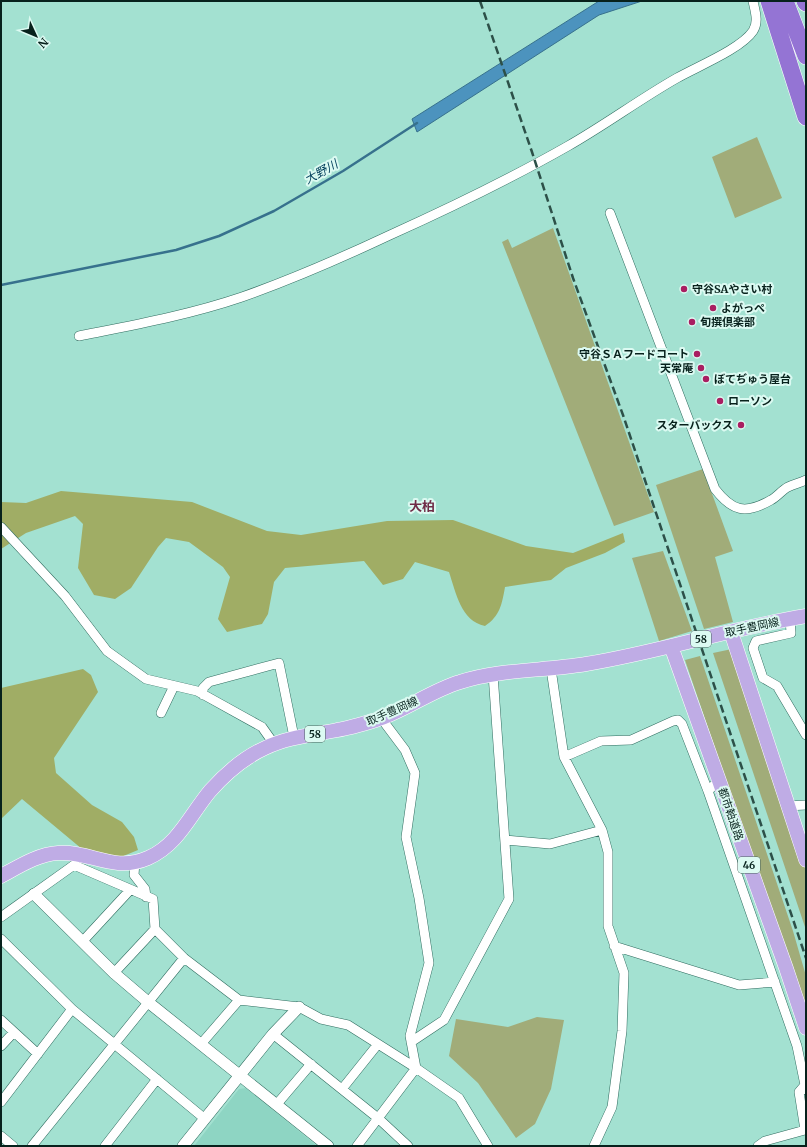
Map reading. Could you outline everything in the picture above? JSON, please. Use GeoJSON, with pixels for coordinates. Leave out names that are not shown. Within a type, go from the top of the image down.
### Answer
{"type":"FeatureCollection","features":[{"type":"Feature","properties":{"kind":"highway"},"geometry":{"type":"LineString","coordinates":[[769,1],[806,117]]}},
{"type":"Feature","properties":{"kind":"highway"},"geometry":{"type":"LineString","coordinates":[[785,1],[806,56]]}},
{"type":"Feature","properties":{"kind":"main road","name":"取手豊岡線"},"geometry":{"type":"LineString","coordinates":[[1,876],[31,861],[52,854],[76,854],[112,864],[135,862],[150,857],[164,849],[174,840],[210,791],[244,759],[274,744],[294,737],[339,730],[381,718],[438,690],[461,681],[494,674],[551,669],[616,658],[806,616]]}},
{"type":"Feature","properties":{"kind":"main road"},"geometry":{"type":"LineString","coordinates":[[731,632],[806,860]]}},
{"type":"Feature","properties":{"kind":"main road","name":"都市軸道路"},"geometry":{"type":"LineString","coordinates":[[671,646],[806,1028]]}},
{"type":"Feature","properties":{"kind":"street"},"geometry":{"type":"LineString","coordinates":[[79,336],[183,314],[241,297],[300,276],[344,257],[492,187],[570,145],[677,78],[698,68],[744,40],[753,32],[756,24],[753,1]]}},
{"type":"Feature","properties":{"kind":"street"},"geometry":{"type":"LineString","coordinates":[[610,213],[714,489],[725,502],[733,507],[749,510],[772,500],[787,487],[806,480]]}},
{"type":"Feature","properties":{"kind":"street"},"geometry":{"type":"LineString","coordinates":[[1,527],[64,596],[107,651],[146,679],[196,691],[262,727],[274,744]]}},
{"type":"Feature","properties":{"kind":"street"},"geometry":{"type":"LineString","coordinates":[[790,619],[791,633],[756,641],[754,644],[754,652],[763,678],[777,686],[806,735]]}},
{"type":"Feature","properties":{"kind":"street"},"geometry":{"type":"LineString","coordinates":[[203,695],[203,688],[209,682],[279,664],[294,737]]}},
{"type":"Feature","properties":{"kind":"street"},"geometry":{"type":"LineString","coordinates":[[551,669],[564,757],[602,830],[608,852],[608,926],[624,973],[622,1031],[612,1107],[594,1146]]}},
{"type":"Feature","properties":{"kind":"street"},"geometry":{"type":"LineString","coordinates":[[411,1042],[444,1020],[509,898],[494,674]]}},
{"type":"Feature","properties":{"kind":"street"},"geometry":{"type":"LineString","coordinates":[[161,713],[174,686]]}},
{"type":"Feature","properties":{"kind":"street"},"geometry":{"type":"LineString","coordinates":[[357,1146],[379,1119],[416,1068],[410,1036],[429,963],[419,898],[406,838],[415,773],[405,750],[381,718]]}},
{"type":"Feature","properties":{"kind":"street"},"geometry":{"type":"LineString","coordinates":[[564,757],[601,741],[631,740],[673,721],[678,720],[682,724],[708,791],[797,1046],[805,1087],[799,1092],[805,1130],[764,1140],[758,1146]]}},
{"type":"Feature","properties":{"kind":"street"},"geometry":{"type":"LineString","coordinates":[[708,791],[714,785],[720,783]]}},
{"type":"Feature","properties":{"kind":"street"},"geometry":{"type":"LineString","coordinates":[[787,806],[806,805]]}},
{"type":"Feature","properties":{"kind":"street"},"geometry":{"type":"LineString","coordinates":[[505,840],[550,844],[602,830]]}},
{"type":"Feature","properties":{"kind":"street"},"geometry":{"type":"LineString","coordinates":[[135,862],[134,875],[145,889],[146,896]]}},
{"type":"Feature","properties":{"kind":"street"},"geometry":{"type":"LineString","coordinates":[[1,917],[74,865],[153,899],[155,929],[184,958],[238,1000],[299,1007],[321,1019],[348,1025],[416,1068],[459,1098],[488,1146]]}},
{"type":"Feature","properties":{"kind":"street"},"geometry":{"type":"LineString","coordinates":[[82,942],[130,890]]}},
{"type":"Feature","properties":{"kind":"street"},"geometry":{"type":"LineString","coordinates":[[34,894],[114,973],[328,1146]]}},
{"type":"Feature","properties":{"kind":"street"},"geometry":{"type":"LineString","coordinates":[[114,973],[155,929]]}},
{"type":"Feature","properties":{"kind":"street"},"geometry":{"type":"LineString","coordinates":[[1,939],[72,1010],[205,1119]]}},
{"type":"Feature","properties":{"kind":"street"},"geometry":{"type":"LineString","coordinates":[[614,946],[740,985],[775,982]]}},
{"type":"Feature","properties":{"kind":"street"},"geometry":{"type":"LineString","coordinates":[[32,1146],[184,958]]}},
{"type":"Feature","properties":{"kind":"street"},"geometry":{"type":"LineString","coordinates":[[201,1044],[238,1000]]}},
{"type":"Feature","properties":{"kind":"street"},"geometry":{"type":"LineString","coordinates":[[183,1146],[273,1034],[299,1007]]}},
{"type":"Feature","properties":{"kind":"street"},"geometry":{"type":"LineString","coordinates":[[1,1102],[72,1010]]}},
{"type":"Feature","properties":{"kind":"street"},"geometry":{"type":"LineString","coordinates":[[1,1020],[38,1054]]}},
{"type":"Feature","properties":{"kind":"street"},"geometry":{"type":"LineString","coordinates":[[1,1046],[14,1032]]}},
{"type":"Feature","properties":{"kind":"street"},"geometry":{"type":"LineString","coordinates":[[273,1034],[379,1119],[408,1146]]}},
{"type":"Feature","properties":{"kind":"street"},"geometry":{"type":"LineString","coordinates":[[342,1089],[378,1044]]}},
{"type":"Feature","properties":{"kind":"street"},"geometry":{"type":"LineString","coordinates":[[277,1104],[311,1064]]}},
{"type":"Feature","properties":{"kind":"street"},"geometry":{"type":"LineString","coordinates":[[104,1146],[157,1079]]}},
{"type":"Feature","properties":{"kind":"street"},"geometry":{"type":"LineString","coordinates":[[1,1136],[13,1146]]}},
{"type":"Feature","properties":{"kind":"shaded area"},"geometry":{"type":"Polygon","coordinates":[[[757,137],[782,198],[735,218],[712,157],[757,137]]]}},
{"type":"Feature","properties":{"kind":"shaded area"},"geometry":{"type":"Polygon","coordinates":[[[553,228],[654,512],[614,526],[502,242],[508,239],[512,248],[553,228]]]}},
{"type":"Feature","properties":{"kind":"shaded area"},"geometry":{"type":"Polygon","coordinates":[[[703,469],[733,551],[715,557],[733,622],[704,629],[656,485],[703,469]]]}},
{"type":"Feature","properties":{"kind":"shaded area"},"geometry":{"type":"Polygon","coordinates":[[[61,491],[192,502],[267,531],[301,535],[387,521],[453,520],[526,546],[573,553],[623,533],[625,542],[605,553],[566,568],[551,580],[505,587],[500,609],[494,618],[485,626],[477,623],[465,612],[457,597],[449,572],[415,562],[403,579],[383,585],[364,561],[285,568],[274,582],[268,614],[262,624],[227,632],[218,619],[230,577],[223,567],[189,542],[166,538],[158,547],[131,588],[115,599],[94,595],[78,568],[83,524],[75,516],[26,533],[1,549],[1,502],[26,503],[61,491]]]}},
{"type":"Feature","properties":{"kind":"shaded area"},"geometry":{"type":"Polygon","coordinates":[[[663,551],[692,631],[659,641],[632,558],[663,551]]]}},
{"type":"Feature","properties":{"kind":"shaded area"},"geometry":{"type":"Polygon","coordinates":[[[732,649],[806,868],[806,930],[713,653],[732,649]]]}},
{"type":"Feature","properties":{"kind":"shaded area"},"geometry":{"type":"Polygon","coordinates":[[[700,656],[793,931],[806,976],[806,1016],[685,660],[700,656]]]}},
{"type":"Feature","properties":{"kind":"shaded area"},"geometry":{"type":"Polygon","coordinates":[[[83,669],[91,675],[98,692],[54,758],[56,773],[92,805],[122,822],[134,837],[138,850],[121,857],[82,849],[22,799],[1,819],[1,688],[83,669]]]}},
{"type":"Feature","properties":{"kind":"shaded area"},"geometry":{"type":"Polygon","coordinates":[[[537,1017],[564,1020],[551,1089],[535,1124],[516,1138],[478,1083],[449,1056],[456,1019],[508,1027],[537,1017]]]}},
{"type":"Feature","properties":{"kind":"shaded area"},"geometry":{"type":"Polygon","coordinates":[[[246,1088],[317,1146],[194,1146],[239,1089],[246,1088]]]}},
{"type":"Feature","properties":{"kind":"water"},"geometry":{"type":"Polygon","coordinates":[[[599,1],[642,1],[599,15],[417,132],[412,119],[599,1]]]}},
{"type":"Feature","properties":{"kind":"waterway","name":"大野川"},"geometry":{"type":"LineString","coordinates":[[1,285],[176,250],[219,236],[274,211],[343,171],[417,123]]}},
{"type":"Feature","properties":{"kind":"railway"},"geometry":{"type":"LineString","coordinates":[[480,1],[532,152],[573,278],[623,415],[806,958]]}},
{"type":"Feature","properties":{"kind":"place","name":"守谷SAやさい村"},"geometry":{"type":"Point","coordinates":[684,289]}},
{"type":"Feature","properties":{"kind":"place","name":"よがっぺ"},"geometry":{"type":"Point","coordinates":[713,308]}},
{"type":"Feature","properties":{"kind":"place","name":"旬撰倶楽部"},"geometry":{"type":"Point","coordinates":[692,322]}},
{"type":"Feature","properties":{"kind":"place","name":"守谷ＳＡフードコート"},"geometry":{"type":"Point","coordinates":[697,354]}},
{"type":"Feature","properties":{"kind":"place","name":"天常庵"},"geometry":{"type":"Point","coordinates":[701,368]}},
{"type":"Feature","properties":{"kind":"place","name":"ぼてぢゅう屋台"},"geometry":{"type":"Point","coordinates":[706,379]}},
{"type":"Feature","properties":{"kind":"place","name":"ローソン"},"geometry":{"type":"Point","coordinates":[720,401]}},
{"type":"Feature","properties":{"kind":"place","name":"スターバックス"},"geometry":{"type":"Point","coordinates":[741,425]}},
{"type":"Feature","properties":{"kind":"district","name":"大柏"},"geometry":{"type":"Point","coordinates":[422,506]}}]}
